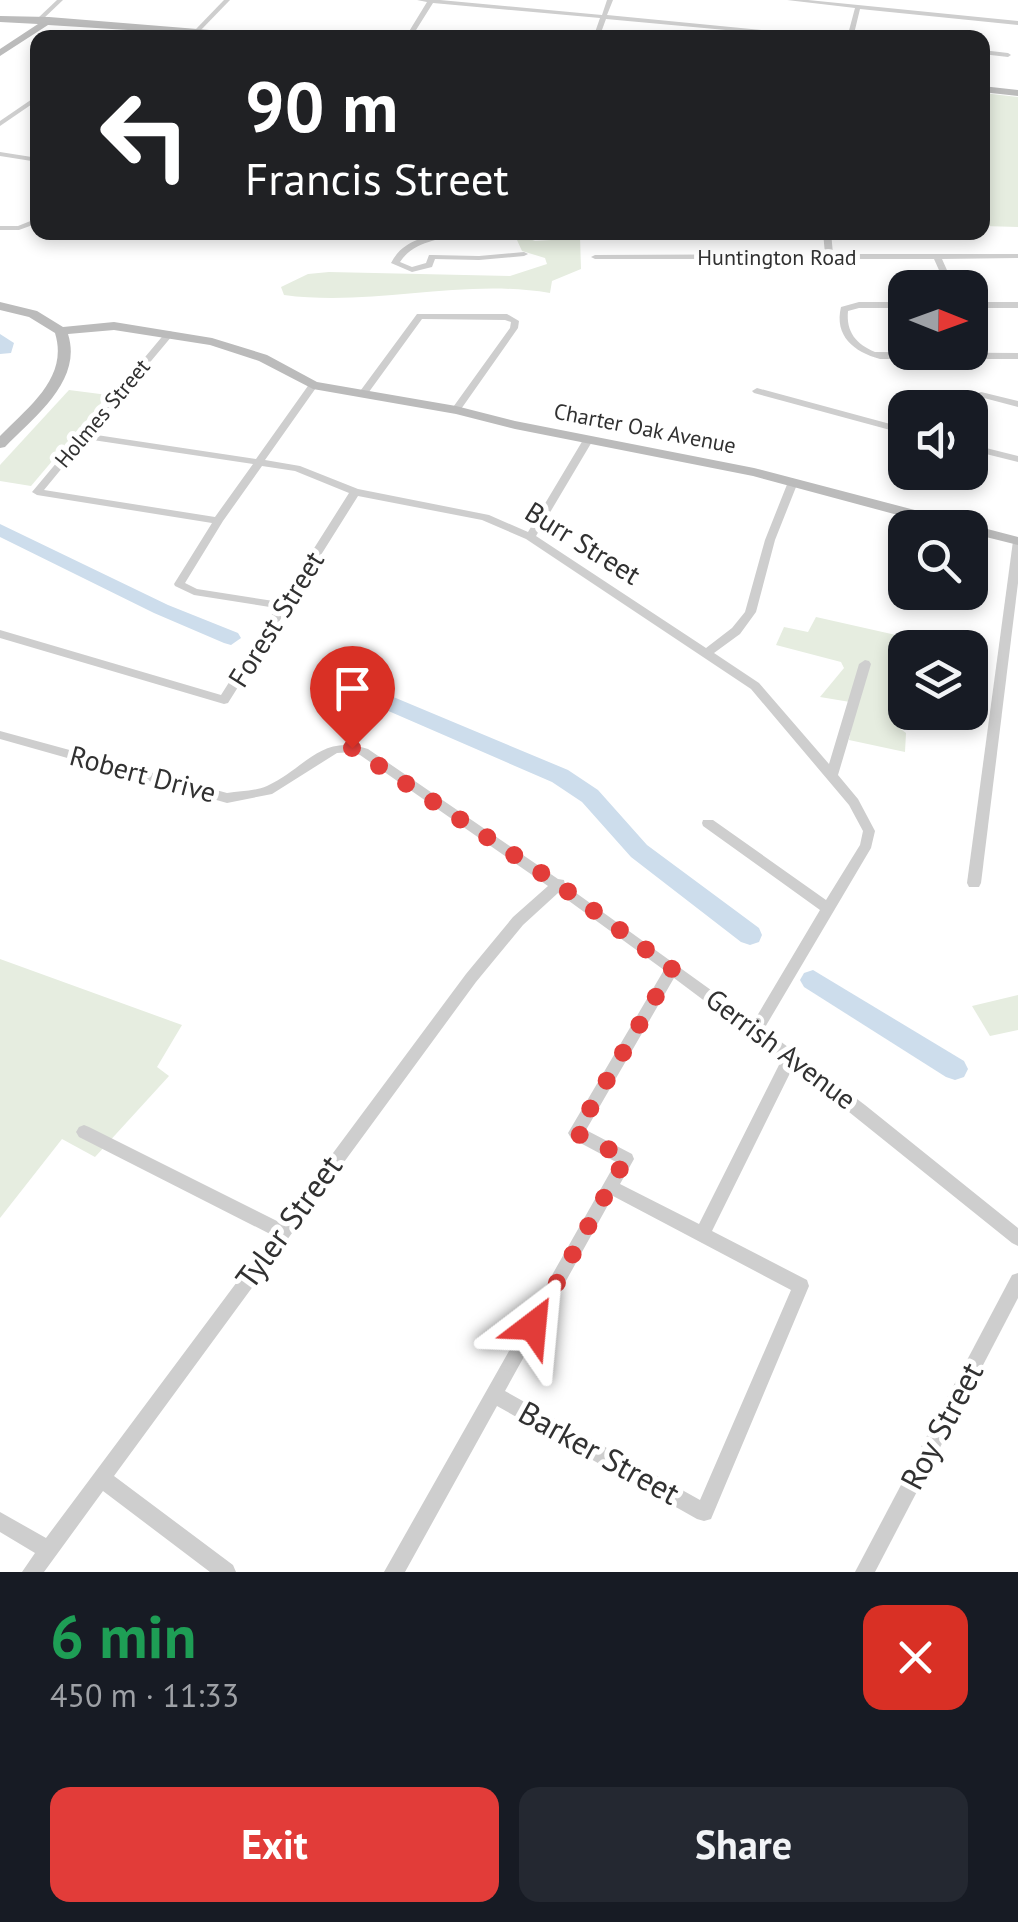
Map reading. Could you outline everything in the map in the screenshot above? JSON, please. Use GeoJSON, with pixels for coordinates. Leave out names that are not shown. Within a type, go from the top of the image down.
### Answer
{"type":"FeatureCollection","features":[{"type":"Feature","properties":{"kind":"street"},"geometry":{"type":"LineString","coordinates":[[31,30],[60,0]]}},
{"type":"Feature","properties":{"kind":"street"},"geometry":{"type":"LineString","coordinates":[[0,19],[198,30],[227,0]]}},
{"type":"Feature","properties":{"kind":"street"},"geometry":{"type":"LineString","coordinates":[[420,0],[754,30]]}},
{"type":"Feature","properties":{"kind":"street"},"geometry":{"type":"LineString","coordinates":[[413,30],[431,0]]}},
{"type":"Feature","properties":{"kind":"street"},"geometry":{"type":"LineString","coordinates":[[599,30],[610,0]]}},
{"type":"Feature","properties":{"kind":"street"},"geometry":{"type":"LineString","coordinates":[[790,0],[1018,23]]}},
{"type":"Feature","properties":{"kind":"street"},"geometry":{"type":"LineString","coordinates":[[852,30],[858,7]]}},
{"type":"Feature","properties":{"kind":"street"},"geometry":{"type":"LineString","coordinates":[[131,30],[136,26]]}},
{"type":"Feature","properties":{"kind":"street"},"geometry":{"type":"LineString","coordinates":[[0,53],[30,30]]}},
{"type":"Feature","properties":{"kind":"street"},"geometry":{"type":"LineString","coordinates":[[990,53],[1008,55]]}},
{"type":"Feature","properties":{"kind":"street"},"geometry":{"type":"LineString","coordinates":[[990,90],[1018,93]]}},
{"type":"Feature","properties":{"kind":"street"},"geometry":{"type":"LineString","coordinates":[[0,124],[30,103]]}},
{"type":"Feature","properties":{"kind":"street"},"geometry":{"type":"LineString","coordinates":[[0,154],[30,159]]}},
{"type":"Feature","properties":{"kind":"street"},"geometry":{"type":"LineString","coordinates":[[0,228],[30,223]]}},
{"type":"Feature","properties":{"kind":"street"},"geometry":{"type":"LineString","coordinates":[[427,240],[432,256],[429,265],[418,270],[398,266],[394,260],[404,250],[427,240]]}},
{"type":"Feature","properties":{"kind":"street"},"geometry":{"type":"LineString","coordinates":[[828,240],[829,257]]}},
{"type":"Feature","properties":{"kind":"street"},"geometry":{"type":"LineString","coordinates":[[432,256],[480,258],[524,254]]}},
{"type":"Feature","properties":{"kind":"street","name":"Huntington Road"},"geometry":{"type":"LineString","coordinates":[[595,257],[1018,256]]}},
{"type":"Feature","properties":{"kind":"street"},"geometry":{"type":"LineString","coordinates":[[938,258],[943,270]]}},
{"type":"Feature","properties":{"kind":"street"},"geometry":{"type":"LineString","coordinates":[[888,304],[860,304],[844,309],[842,317],[852,344],[888,356]]}},
{"type":"Feature","properties":{"kind":"street"},"geometry":{"type":"LineString","coordinates":[[988,304],[1018,304]]}},
{"type":"Feature","properties":{"kind":"street"},"geometry":{"type":"LineString","coordinates":[[0,306],[33,314],[60,331],[114,326],[242,350],[284,367],[312,385],[180,580],[182,588],[194,592],[284,606]]}},
{"type":"Feature","properties":{"kind":"street"},"geometry":{"type":"LineString","coordinates":[[363,394],[420,316],[507,317],[515,321],[514,328],[456,410]]}},
{"type":"Feature","properties":{"kind":"street"},"geometry":{"type":"LineString","coordinates":[[0,444],[64,372],[68,355],[60,331]]}},
{"type":"Feature","properties":{"kind":"street","name":"Holmes Street"},"geometry":{"type":"LineString","coordinates":[[168,334],[37,492],[218,520]]}},
{"type":"Feature","properties":{"kind":"street"},"geometry":{"type":"LineString","coordinates":[[988,356],[1018,356]]}},
{"type":"Feature","properties":{"kind":"street","name":"Charter Oak Avenue"},"geometry":{"type":"LineString","coordinates":[[312,385],[456,410],[516,426],[793,482],[900,510]]}},
{"type":"Feature","properties":{"kind":"street"},"geometry":{"type":"LineString","coordinates":[[757,391],[888,426]]}},
{"type":"Feature","properties":{"kind":"street"},"geometry":{"type":"LineString","coordinates":[[988,397],[1018,404]]}},
{"type":"Feature","properties":{"kind":"street","name":"Burr Street"},"geometry":{"type":"LineString","coordinates":[[82,436],[304,470],[355,492],[476,514],[530,537],[708,652],[765,696],[854,802],[870,831],[866,845],[757,1028]]}},
{"type":"Feature","properties":{"kind":"street"},"geometry":{"type":"LineString","coordinates":[[530,537],[588,440]]}},
{"type":"Feature","properties":{"kind":"street"},"geometry":{"type":"LineString","coordinates":[[988,452],[1018,459]]}},
{"type":"Feature","properties":{"kind":"street"},"geometry":{"type":"LineString","coordinates":[[708,652],[736,632],[750,612],[770,540],[793,482]]}},
{"type":"Feature","properties":{"kind":"street","name":"Forest Street"},"geometry":{"type":"LineString","coordinates":[[0,634],[224,700],[355,492]]}},
{"type":"Feature","properties":{"kind":"street","name":"Charter Oak Avenue"},"geometry":{"type":"LineString","coordinates":[[988,533],[1018,541]]}},
{"type":"Feature","properties":{"kind":"street"},"geometry":{"type":"LineString","coordinates":[[974,882],[1018,541]]}},
{"type":"Feature","properties":{"kind":"street"},"geometry":{"type":"LineString","coordinates":[[831,776],[864,664]]}},
{"type":"Feature","properties":{"kind":"street","name":"Robert Drive"},"geometry":{"type":"LineString","coordinates":[[0,735],[227,798],[268,791],[334,749]]}},
{"type":"Feature","properties":{"kind":"street","name":"Gerrish Avenue"},"geometry":{"type":"LineString","coordinates":[[334,749],[364,752],[558,884],[757,1028],[1018,1238]]}},
{"type":"Feature","properties":{"kind":"street"},"geometry":{"type":"LineString","coordinates":[[708,823],[826,908]]}},
{"type":"Feature","properties":{"kind":"street","name":"Tyler Street"},"geometry":{"type":"LineString","coordinates":[[32,1572],[471,978],[518,921],[558,884]]}},
{"type":"Feature","properties":{"kind":"street"},"geometry":{"type":"LineString","coordinates":[[394,1572],[626,1158],[576,1133],[672,969]]}},
{"type":"Feature","properties":{"kind":"street"},"geometry":{"type":"LineString","coordinates":[[611,1187],[703,1233],[792,1056]]}},
{"type":"Feature","properties":{"kind":"street"},"geometry":{"type":"LineString","coordinates":[[84,1132],[281,1231]]}},
{"type":"Feature","properties":{"kind":"street","name":"Barker Street"},"geometry":{"type":"LineString","coordinates":[[494,1394],[704,1512],[800,1286],[703,1233]]}},
{"type":"Feature","properties":{"kind":"street","name":"Roy Street"},"geometry":{"type":"LineString","coordinates":[[865,1572],[1018,1281]]}},
{"type":"Feature","properties":{"kind":"street"},"geometry":{"type":"LineString","coordinates":[[102,1479],[226,1572]]}},
{"type":"Feature","properties":{"kind":"street"},"geometry":{"type":"LineString","coordinates":[[0,1521],[48,1550]]}},
{"type":"Feature","properties":{"kind":"shaded area"},"geometry":{"type":"Polygon","coordinates":[[[990,94],[1018,97],[1018,227],[990,226],[990,94]]]}},
{"type":"Feature","properties":{"kind":"shaded area"},"geometry":{"type":"Polygon","coordinates":[[[517,240],[580,240],[581,269],[552,281],[550,293],[483,289],[317,298],[284,295],[281,287],[308,274],[329,272],[510,276],[547,264],[545,258],[522,251],[517,240]]]}},
{"type":"Feature","properties":{"kind":"shaded area"},"geometry":{"type":"Polygon","coordinates":[[[69,390],[108,395],[31,486],[0,481],[0,465],[69,390]]]}},
{"type":"Feature","properties":{"kind":"shaded area"},"geometry":{"type":"Polygon","coordinates":[[[816,617],[888,633],[888,730],[906,733],[905,752],[849,740],[856,703],[820,697],[844,668],[841,662],[776,645],[784,627],[808,632],[816,617]]]}},
{"type":"Feature","properties":{"kind":"shaded area"},"geometry":{"type":"Polygon","coordinates":[[[0,959],[182,1025],[157,1067],[169,1076],[95,1157],[62,1139],[0,1218],[0,959]]]}},
{"type":"Feature","properties":{"kind":"shaded area"},"geometry":{"type":"Polygon","coordinates":[[[1018,995],[1018,1030],[990,1036],[972,1006],[1018,995]]]}},
{"type":"Feature","properties":{"kind":"waterway"},"geometry":{"type":"LineString","coordinates":[[0,339],[6,343],[5,350]]}},
{"type":"Feature","properties":{"kind":"waterway"},"geometry":{"type":"LineString","coordinates":[[0,530],[161,609],[231,638]]}},
{"type":"Feature","properties":{"kind":"waterway"},"geometry":{"type":"LineString","coordinates":[[324,675],[560,776],[590,796],[639,851],[750,935]]}},
{"type":"Feature","properties":{"kind":"waterway"},"geometry":{"type":"LineString","coordinates":[[813,980],[955,1069]]}},
{"type":"Feature","properties":{"kind":"route"},"geometry":{"type":"LineString","coordinates":[[352,748],[364,752],[558,884],[672,969],[576,1133],[626,1158],[533,1326]]}}]}
